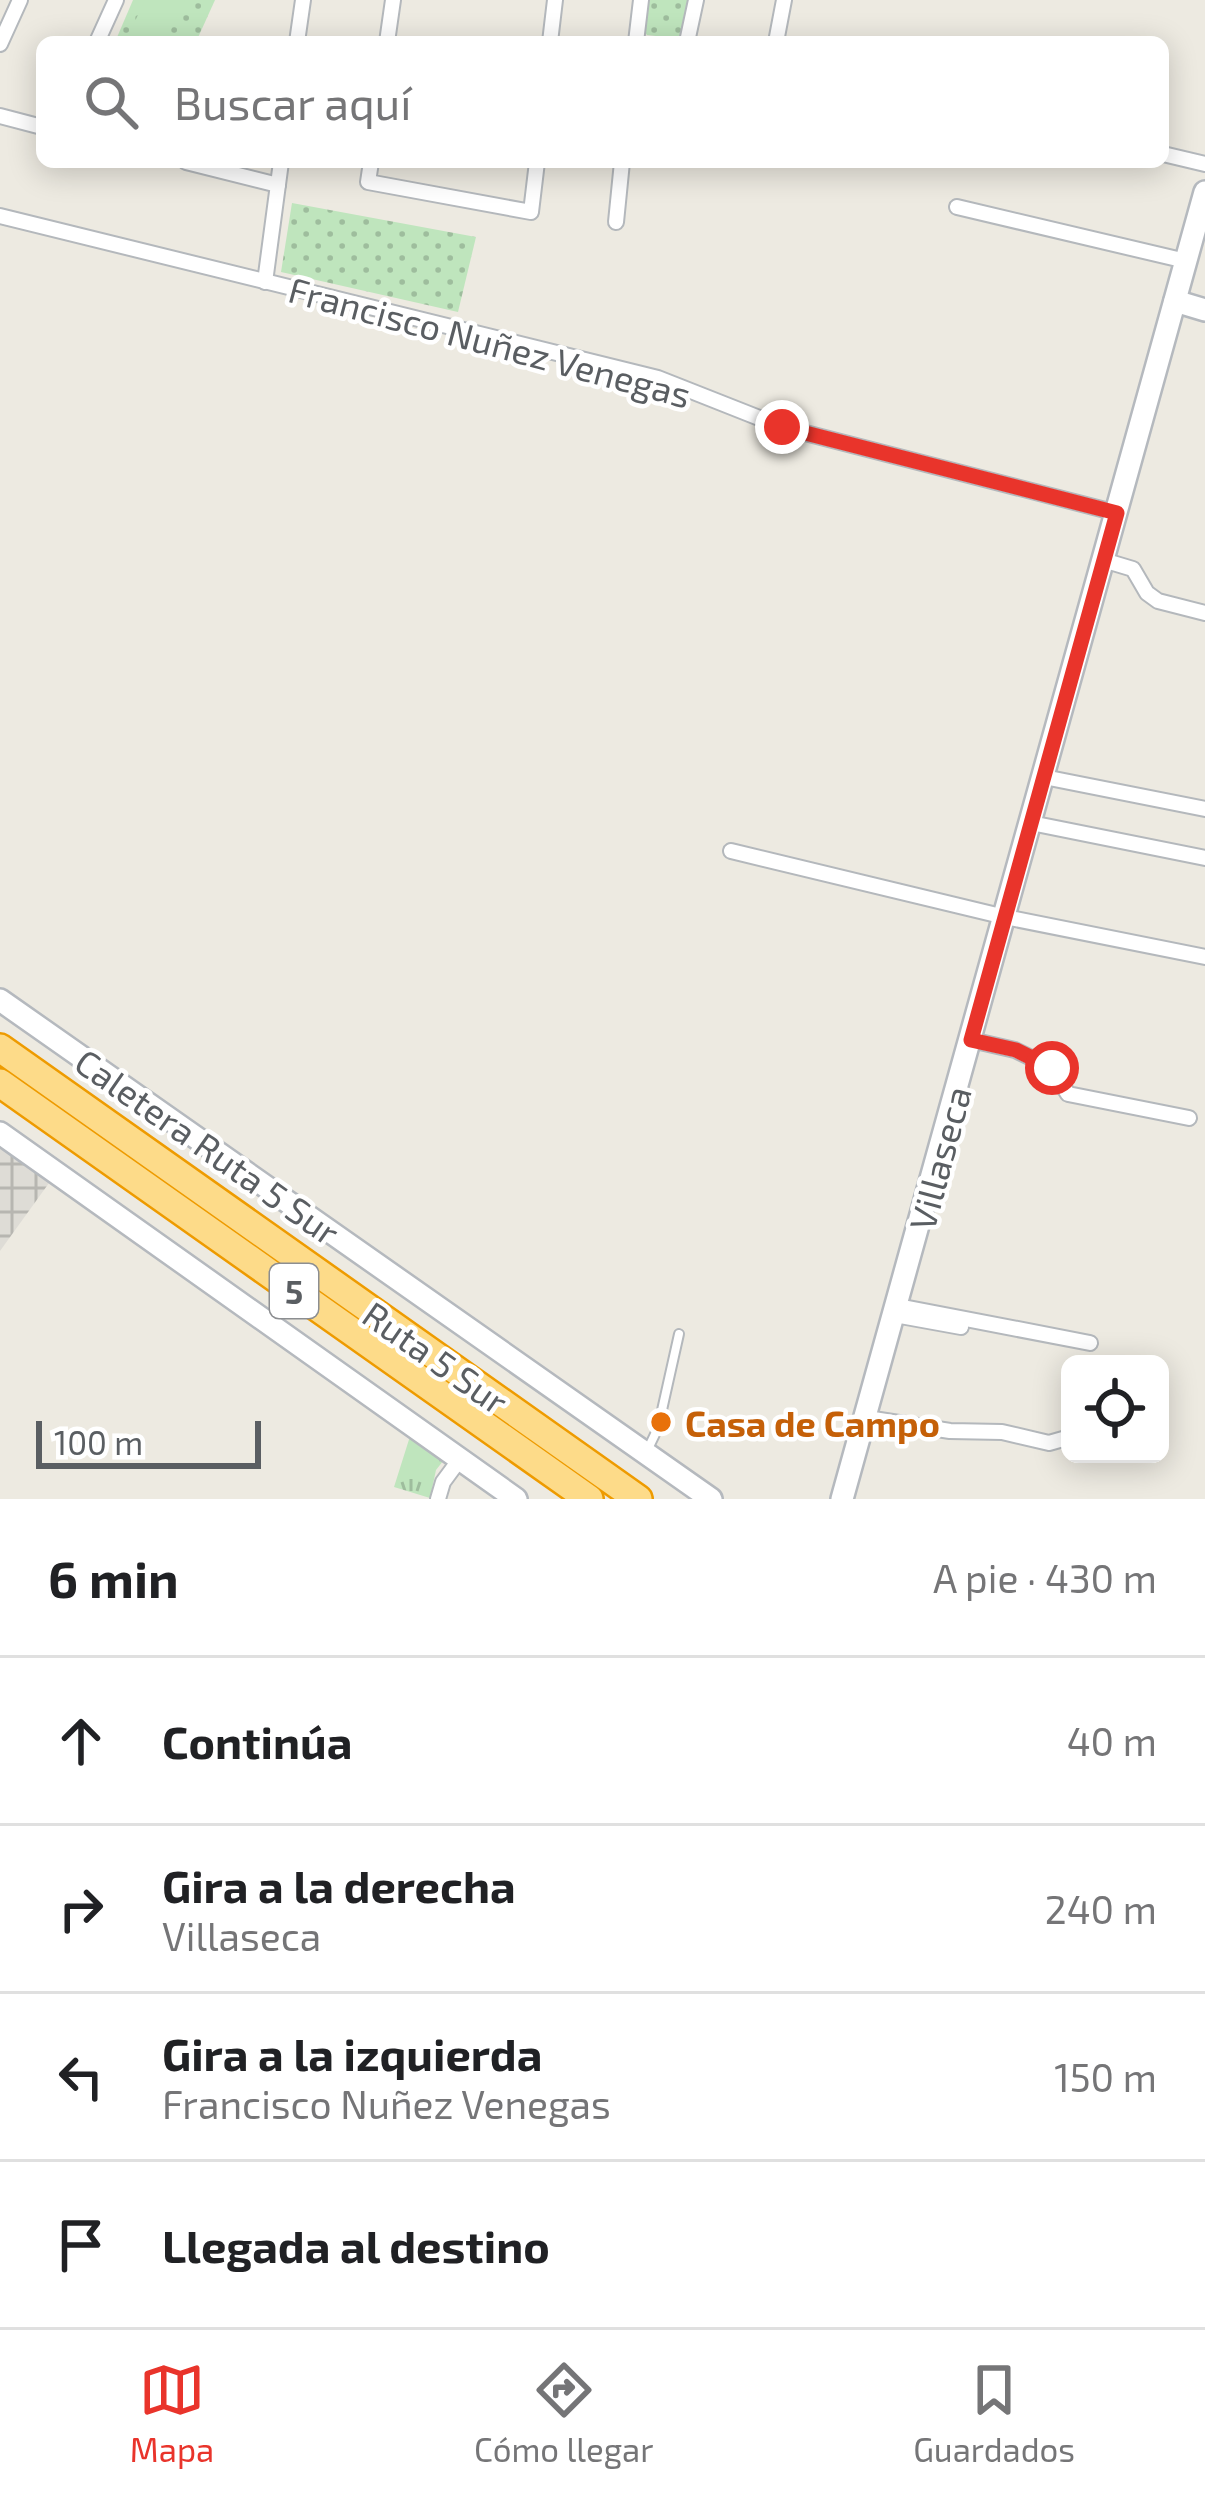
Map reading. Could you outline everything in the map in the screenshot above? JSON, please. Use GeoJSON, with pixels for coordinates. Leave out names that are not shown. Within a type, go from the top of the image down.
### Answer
{"type":"FeatureCollection","features":[{"type":"Feature","properties":{"kind":"highway","name":"Ruta 5 Sur"},"geometry":{"type":"LineString","coordinates":[[0,1048],[638,1499]]}},
{"type":"Feature","properties":{"kind":"highway","name":"Ruta 5 Sur"},"geometry":{"type":"LineString","coordinates":[[0,1083],[589,1499]]}},
{"type":"Feature","properties":{"kind":"main road","name":"Villaseca"},"geometry":{"type":"LineString","coordinates":[[842,1499],[1205,192]]}},
{"type":"Feature","properties":{"kind":"main road"},"geometry":{"type":"LineString","coordinates":[[1175,302],[1205,310]]}},
{"type":"Feature","properties":{"kind":"main road","name":"Caletera Ruta 5 Sur"},"geometry":{"type":"LineString","coordinates":[[0,1000],[711,1499]]}},
{"type":"Feature","properties":{"kind":"main road"},"geometry":{"type":"LineString","coordinates":[[0,1133],[516,1499]]}},
{"type":"Feature","properties":{"kind":"street"},"geometry":{"type":"LineString","coordinates":[[0,44],[20,0]]}},
{"type":"Feature","properties":{"kind":"street"},"geometry":{"type":"LineString","coordinates":[[101,36],[116,0]]}},
{"type":"Feature","properties":{"kind":"street"},"geometry":{"type":"LineString","coordinates":[[388,36],[393,0]]}},
{"type":"Feature","properties":{"kind":"street"},"geometry":{"type":"LineString","coordinates":[[551,36],[555,0]]}},
{"type":"Feature","properties":{"kind":"street"},"geometry":{"type":"LineString","coordinates":[[641,0],[641,36]]}},
{"type":"Feature","properties":{"kind":"street"},"geometry":{"type":"LineString","coordinates":[[688,36],[696,0]]}},
{"type":"Feature","properties":{"kind":"street"},"geometry":{"type":"LineString","coordinates":[[777,36],[784,0]]}},
{"type":"Feature","properties":{"kind":"street"},"geometry":{"type":"LineString","coordinates":[[297,36],[298,2]]}},
{"type":"Feature","properties":{"kind":"street"},"geometry":{"type":"LineString","coordinates":[[0,116],[36,125]]}},
{"type":"Feature","properties":{"kind":"street"},"geometry":{"type":"LineString","coordinates":[[1169,155],[1205,164]]}},
{"type":"Feature","properties":{"kind":"street"},"geometry":{"type":"LineString","coordinates":[[211,168],[278,184]]}},
{"type":"Feature","properties":{"kind":"street"},"geometry":{"type":"LineString","coordinates":[[265,282],[280,168]]}},
{"type":"Feature","properties":{"kind":"street"},"geometry":{"type":"LineString","coordinates":[[369,168],[368,182],[531,212],[535,168]]}},
{"type":"Feature","properties":{"kind":"street"},"geometry":{"type":"LineString","coordinates":[[616,221],[621,168]]}},
{"type":"Feature","properties":{"kind":"street"},"geometry":{"type":"LineString","coordinates":[[957,207],[1186,261]]}},
{"type":"Feature","properties":{"kind":"street","name":"Francisco Nuñez Venegas"},"geometry":{"type":"LineString","coordinates":[[0,216],[658,378],[782,427],[1117,513]]}},
{"type":"Feature","properties":{"kind":"street"},"geometry":{"type":"LineString","coordinates":[[1103,560],[1132,568],[1158,601],[1205,613]]}},
{"type":"Feature","properties":{"kind":"street"},"geometry":{"type":"LineString","coordinates":[[1044,776],[1205,809]]}},
{"type":"Feature","properties":{"kind":"street"},"geometry":{"type":"LineString","coordinates":[[1031,823],[1205,858]]}},
{"type":"Feature","properties":{"kind":"street"},"geometry":{"type":"LineString","coordinates":[[731,851],[1005,916],[1205,957]]}},
{"type":"Feature","properties":{"kind":"street"},"geometry":{"type":"LineString","coordinates":[[971,1040],[1016,1050],[1056,1070],[1068,1094],[1189,1118]]}},
{"type":"Feature","properties":{"kind":"street"},"geometry":{"type":"LineString","coordinates":[[896,1311],[1088,1347]]}},
{"type":"Feature","properties":{"kind":"street"},"geometry":{"type":"LineString","coordinates":[[867,1418],[950,1431],[1002,1432],[1049,1443],[1061,1440]]}},
{"type":"Feature","properties":{"kind":"street"},"geometry":{"type":"LineString","coordinates":[[438,1499],[443,1482],[460,1459]]}},
{"type":"Feature","properties":{"kind":"lane"},"geometry":{"type":"LineString","coordinates":[[646,1453],[658,1428],[679,1334]]}},
{"type":"Feature","properties":{"kind":"shaded area"},"geometry":{"type":"Polygon","coordinates":[[[0,1148],[49,1183],[0,1251],[0,1148]]]}},
{"type":"Feature","properties":{"kind":"green space"},"geometry":{"type":"Polygon","coordinates":[[[133,0],[215,0],[199,36],[118,36],[133,0]]]}},
{"type":"Feature","properties":{"kind":"green space"},"geometry":{"type":"Polygon","coordinates":[[[145,0],[185,0],[168,36],[128,36],[145,0]]]}},
{"type":"Feature","properties":{"kind":"green space"},"geometry":{"type":"Polygon","coordinates":[[[647,0],[690,0],[683,36],[647,35],[643,30],[647,0]]]}},
{"type":"Feature","properties":{"kind":"green space"},"geometry":{"type":"Polygon","coordinates":[[[292,203],[476,237],[458,312],[281,272],[292,203]]]}},
{"type":"Feature","properties":{"kind":"green space"},"geometry":{"type":"Polygon","coordinates":[[[412,1430],[447,1456],[436,1470],[430,1498],[394,1487],[412,1430]]]}},
{"type":"Feature","properties":{"kind":"place","name":"Casa de Campo"},"geometry":{"type":"Point","coordinates":[661,1422]}},
{"type":"Feature","properties":{"kind":"route"},"geometry":{"type":"LineString","coordinates":[[782,427],[1117,513],[971,1040],[1016,1050],[1052,1068]]}}]}
